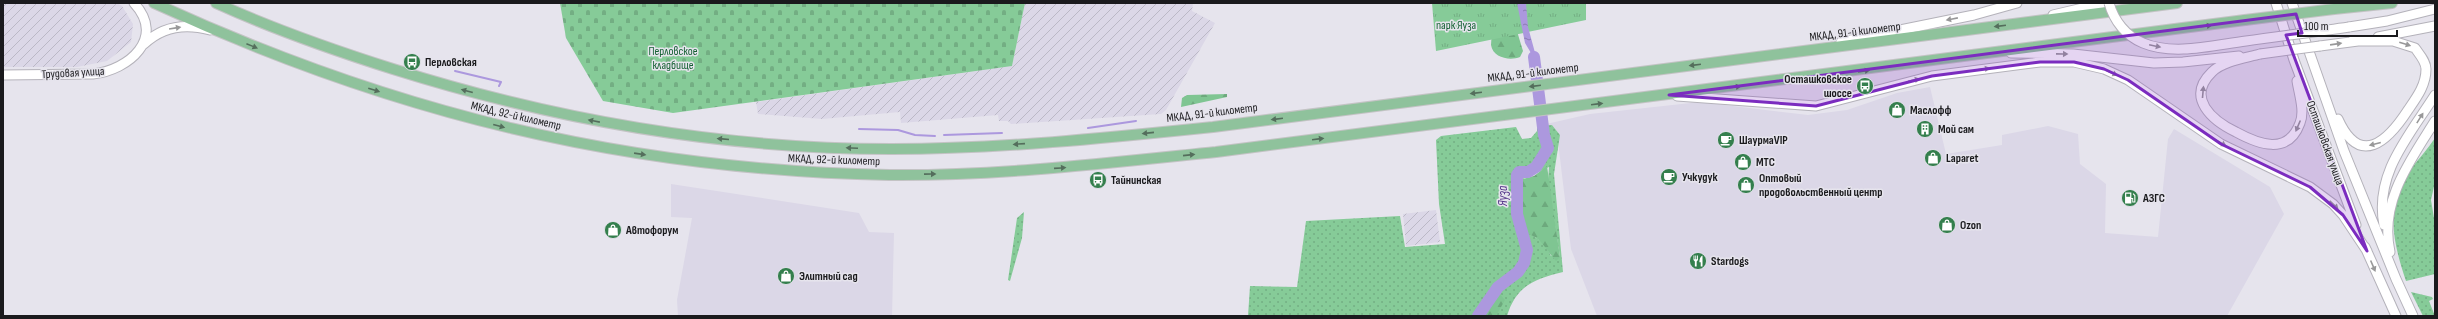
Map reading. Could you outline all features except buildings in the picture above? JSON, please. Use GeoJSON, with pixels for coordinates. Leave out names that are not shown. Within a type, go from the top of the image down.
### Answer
{"type":"FeatureCollection","features":[{"type":"Feature","properties":{"kind":"highway","name":"МКАД, 92-й километр"},"geometry":{"type":"LineString","coordinates":[[154,3],[216,31],[350,83],[439,110],[523,133],[606,150],[699,163],[789,172],[891,175],[980,173],[1095,165],[1216,152],[1669,95]]}},
{"type":"Feature","properties":{"kind":"highway","name":"МКАД, 92-й километр"},"geometry":{"type":"LineString","coordinates":[[216,3],[294,36],[358,58],[446,86],[529,108],[611,124],[702,138],[791,146],[891,149]]}},
{"type":"Feature","properties":{"kind":"highway","name":"МКАД, 91-й километр"},"geometry":{"type":"LineString","coordinates":[[891,149],[979,147],[1076,141],[1213,127],[2177,3]]}},
{"type":"Feature","properties":{"kind":"highway"},"geometry":{"type":"LineString","coordinates":[[1669,95],[2245,20],[2392,3]]}},
{"type":"Feature","properties":{"kind":"main road"},"geometry":{"type":"LineString","coordinates":[[134,3],[142,14],[146,28],[146,36],[139,50]]}},
{"type":"Feature","properties":{"kind":"main road"},"geometry":{"type":"LineString","coordinates":[[1790,53],[1974,15],[2017,3]]}},
{"type":"Feature","properties":{"kind":"main road"},"geometry":{"type":"LineString","coordinates":[[2015,24],[2104,3]]}},
{"type":"Feature","properties":{"kind":"main road"},"geometry":{"type":"LineString","coordinates":[[2109,3],[2116,20],[2134,38],[2144,43],[2167,48],[2200,47],[2349,27],[2386,21],[2435,10]]}},
{"type":"Feature","properties":{"kind":"main road","name":"Осташковская улица"},"geometry":{"type":"LineString","coordinates":[[2276,3],[2294,60],[2367,252],[2396,316]]}},
{"type":"Feature","properties":{"kind":"main road","name":"Осташковская улица"},"geometry":{"type":"LineString","coordinates":[[2292,3],[2344,151],[2396,279]]}},
{"type":"Feature","properties":{"kind":"main road","name":"Трудовая улица"},"geometry":{"type":"LineString","coordinates":[[3,75],[105,73],[122,67],[151,38],[168,28],[187,26],[216,31]]}},
{"type":"Feature","properties":{"kind":"main road"},"geometry":{"type":"LineString","coordinates":[[1669,95],[1816,106],[1932,76],[2040,62],[2112,60],[2183,62],[2247,56],[2352,42],[2435,26]]}},
{"type":"Feature","properties":{"kind":"main road"},"geometry":{"type":"LineString","coordinates":[[2312,62],[2343,130],[2359,143],[2368,145],[2381,142],[2395,131],[2420,93],[2426,80],[2426,67],[2415,48],[2405,44],[2393,41],[2352,42]]}},
{"type":"Feature","properties":{"kind":"main road"},"geometry":{"type":"LineString","coordinates":[[1995,53],[2072,54],[2112,60]]}},
{"type":"Feature","properties":{"kind":"main road"},"geometry":{"type":"LineString","coordinates":[[2247,56],[2220,66],[2213,71],[2204,84],[2202,98],[2209,115],[2218,123],[2256,143],[2265,145],[2278,144],[2291,138],[2301,122],[2302,112],[2294,60]]}},
{"type":"Feature","properties":{"kind":"main road"},"geometry":{"type":"LineString","coordinates":[[2074,62],[2104,69],[2128,80],[2221,144],[2310,187],[2333,204],[2343,215],[2367,252]]}},
{"type":"Feature","properties":{"kind":"main road"},"geometry":{"type":"LineString","coordinates":[[2413,316],[2396,279],[2382,204],[2387,174],[2435,95]]}},
{"type":"Feature","properties":{"kind":"main road"},"geometry":{"type":"LineString","coordinates":[[2388,242],[2387,221],[2398,183],[2435,121]]}},
{"type":"Feature","properties":{"kind":"highlighted area"},"geometry":{"type":"Polygon","coordinates":[[[2296,14],[2302,33],[2286,35],[2367,251],[2343,215],[2310,187],[2221,144],[2128,80],[2104,69],[2074,62],[2040,62],[1932,76],[1816,106],[1669,95],[2296,14]]]}},
{"type":"Feature","properties":{"kind":"shaded area"},"geometry":{"type":"Polygon","coordinates":[[[3,3],[117,3],[122,6],[133,24],[131,42],[107,61],[77,67],[3,67],[3,3]]]}},
{"type":"Feature","properties":{"kind":"shaded area"},"geometry":{"type":"Polygon","coordinates":[[[1025,3],[1193,3],[1192,11],[1215,23],[1166,110],[1161,114],[1011,124],[1008,121],[999,121],[998,115],[901,123],[900,112],[822,119],[758,114],[756,102],[1012,66],[1025,3]]]}},
{"type":"Feature","properties":{"kind":"shaded area"},"geometry":{"type":"Polygon","coordinates":[[[1930,87],[1946,154],[2002,145],[2002,135],[2048,126],[2078,134],[2080,164],[2106,184],[2105,233],[2158,237],[2168,139],[2174,129],[2270,187],[2284,214],[2227,316],[1597,316],[1571,249],[1558,142],[1560,135],[1552,125],[1542,125],[1590,114],[1700,102],[1808,115],[1847,110],[1897,93],[1930,87]]]}},
{"type":"Feature","properties":{"kind":"shaded area"},"geometry":{"type":"Polygon","coordinates":[[[671,184],[859,213],[869,232],[894,233],[892,316],[678,316],[677,300],[692,218],[671,217],[671,184]]]}},
{"type":"Feature","properties":{"kind":"shaded area"},"geometry":{"type":"Polygon","coordinates":[[[1436,210],[1440,242],[1406,246],[1403,214],[1436,210]]]}},
{"type":"Feature","properties":{"kind":"green space","name":"Перловское кладбище"},"geometry":{"type":"Polygon","coordinates":[[[560,3],[1025,3],[1012,66],[673,113],[603,101],[566,38],[560,3]]]}},
{"type":"Feature","properties":{"kind":"green space","name":"парк Яуза"},"geometry":{"type":"Polygon","coordinates":[[[1432,3],[1586,3],[1586,20],[1436,51],[1432,3]]]}},
{"type":"Feature","properties":{"kind":"green space"},"geometry":{"type":"Polygon","coordinates":[[[1493,25],[1516,28],[1523,51],[1520,57],[1512,59],[1498,56],[1495,53],[1491,45],[1493,25]]]}},
{"type":"Feature","properties":{"kind":"green space"},"geometry":{"type":"Polygon","coordinates":[[[1227,94],[1227,97],[1181,107],[1182,98],[1187,95],[1227,94]]]}},
{"type":"Feature","properties":{"kind":"green space"},"geometry":{"type":"Polygon","coordinates":[[[1552,125],[1560,135],[1554,174],[1563,272],[1543,278],[1528,285],[1515,297],[1507,316],[1248,316],[1250,286],[1297,287],[1306,221],[1400,216],[1405,247],[1445,244],[1439,204],[1436,140],[1441,136],[1516,127],[1522,139],[1531,138],[1537,131],[1537,126],[1552,125]],[[1549,167],[1523,179],[1520,185],[1520,215],[1532,235],[1545,244],[1551,256],[1560,257],[1548,181],[1549,167]]]}},
{"type":"Feature","properties":{"kind":"green space"},"geometry":{"type":"Polygon","coordinates":[[[2435,138],[2435,182],[2431,200],[2435,224],[2435,274],[2406,281],[2401,267],[2395,238],[2394,210],[2402,183],[2435,138]]]}},
{"type":"Feature","properties":{"kind":"green space"},"geometry":{"type":"Polygon","coordinates":[[[1547,166],[1560,257],[1556,261],[1540,241],[1527,234],[1519,200],[1519,193],[1523,179],[1534,176],[1547,166]]]}},
{"type":"Feature","properties":{"kind":"green space"},"geometry":{"type":"Polygon","coordinates":[[[1024,212],[1022,238],[1010,281],[1008,280],[1017,218],[1024,212]]]}},
{"type":"Feature","properties":{"kind":"green space"},"geometry":{"type":"Polygon","coordinates":[[[1498,292],[1505,300],[1496,316],[1483,316],[1498,292]]]}},
{"type":"Feature","properties":{"kind":"green space"},"geometry":{"type":"Polygon","coordinates":[[[2411,292],[2432,297],[2433,299],[2429,301],[2435,316],[2423,316],[2411,292]]]}},
{"type":"Feature","properties":{"kind":"water"},"geometry":{"type":"Polygon","coordinates":[[[1517,3],[1526,3],[1528,27],[1537,60],[1538,72],[1531,73],[1531,53],[1525,43],[1517,3]]]}},
{"type":"Feature","properties":{"kind":"waterway","name":"Яуза"},"geometry":{"type":"LineString","coordinates":[[1478,316],[1498,287],[1518,272],[1524,263],[1527,250],[1517,214],[1517,175],[1519,172],[1528,172],[1536,167],[1548,148],[1544,135],[1534,57]]}},
{"type":"Feature","properties":{"kind":"waterway"},"geometry":{"type":"LineString","coordinates":[[455,71],[501,82],[499,86]]}},
{"type":"Feature","properties":{"kind":"waterway"},"geometry":{"type":"LineString","coordinates":[[1088,128],[1136,121]]}},
{"type":"Feature","properties":{"kind":"waterway"},"geometry":{"type":"LineString","coordinates":[[859,129],[898,130],[915,135],[935,136]]}},
{"type":"Feature","properties":{"kind":"waterway"},"geometry":{"type":"LineString","coordinates":[[944,135],[1002,133]]}},
{"type":"Feature","properties":{"kind":"place","name":"Перловская"},"geometry":{"type":"Point","coordinates":[412,62]}},
{"type":"Feature","properties":{"kind":"place","name":"Осташковское шоссе"},"geometry":{"type":"Point","coordinates":[1865,86]}},
{"type":"Feature","properties":{"kind":"place","name":"Маслофф"},"geometry":{"type":"Point","coordinates":[1897,110]}},
{"type":"Feature","properties":{"kind":"place","name":"Мой сам"},"geometry":{"type":"Point","coordinates":[1925,129]}},
{"type":"Feature","properties":{"kind":"place","name":"ШаурмаVIP"},"geometry":{"type":"Point","coordinates":[1726,140]}},
{"type":"Feature","properties":{"kind":"place","name":"Laparet"},"geometry":{"type":"Point","coordinates":[1933,158]}},
{"type":"Feature","properties":{"kind":"place","name":"МТС"},"geometry":{"type":"Point","coordinates":[1743,162]}},
{"type":"Feature","properties":{"kind":"place","name":"Учкудук"},"geometry":{"type":"Point","coordinates":[1669,177]}},
{"type":"Feature","properties":{"kind":"place","name":"Тайнинская"},"geometry":{"type":"Point","coordinates":[1098,180]}},
{"type":"Feature","properties":{"kind":"place","name":"Оптовый продовольственный центр"},"geometry":{"type":"Point","coordinates":[1746,185]}},
{"type":"Feature","properties":{"kind":"place","name":"АЗГС"},"geometry":{"type":"Point","coordinates":[2130,198]}},
{"type":"Feature","properties":{"kind":"place","name":"Ozon"},"geometry":{"type":"Point","coordinates":[1947,225]}},
{"type":"Feature","properties":{"kind":"place","name":"Автофорум"},"geometry":{"type":"Point","coordinates":[613,230]}},
{"type":"Feature","properties":{"kind":"place","name":"Stardogs"},"geometry":{"type":"Point","coordinates":[1698,261]}},
{"type":"Feature","properties":{"kind":"place","name":"Элитный сад"},"geometry":{"type":"Point","coordinates":[786,276]}}]}
